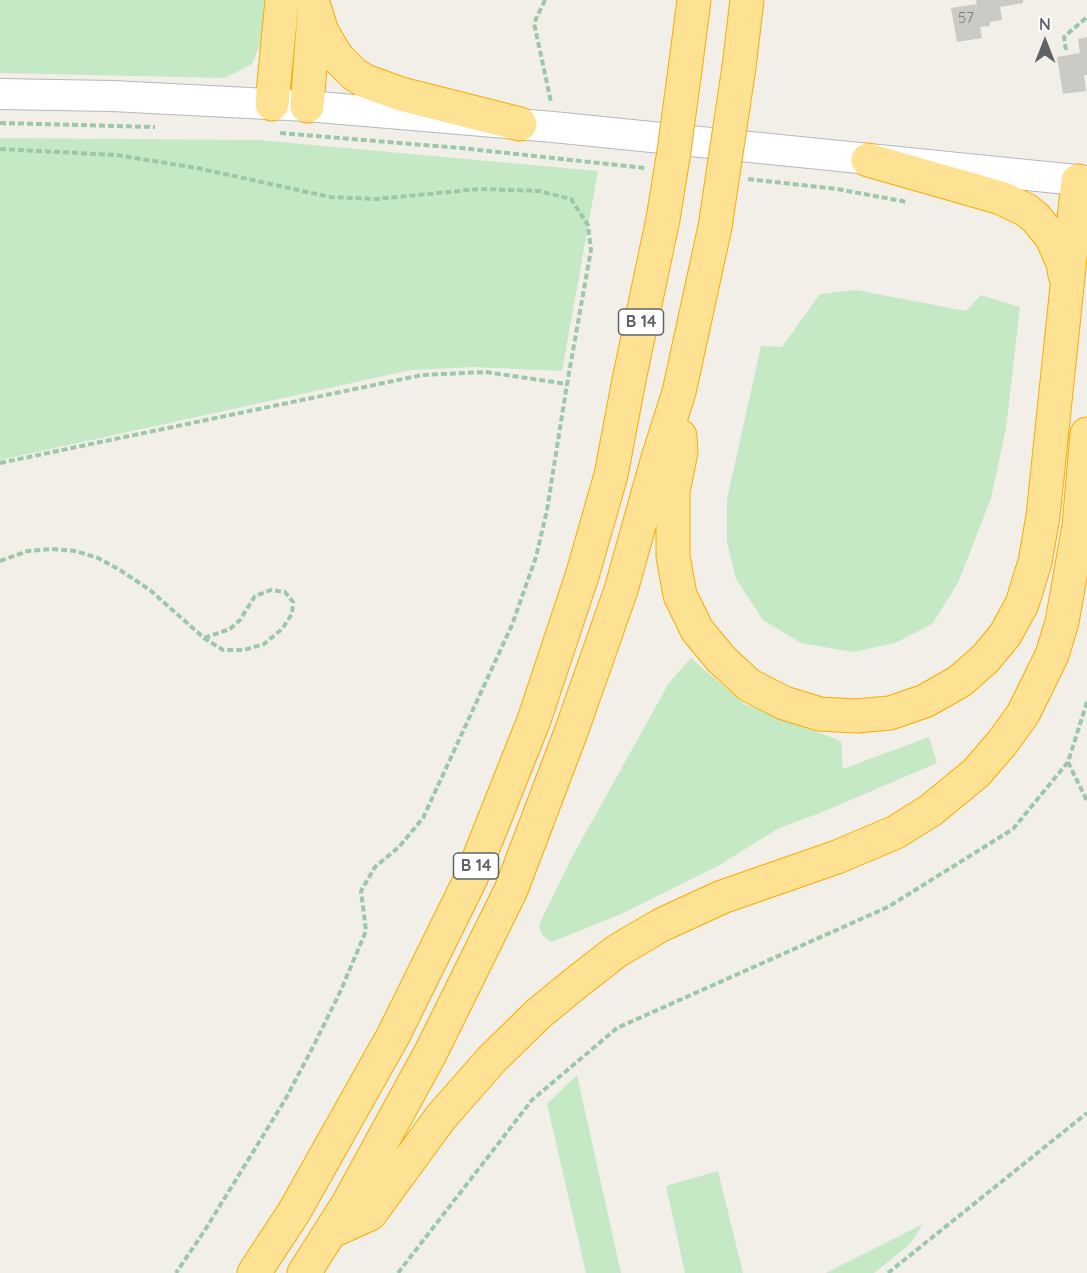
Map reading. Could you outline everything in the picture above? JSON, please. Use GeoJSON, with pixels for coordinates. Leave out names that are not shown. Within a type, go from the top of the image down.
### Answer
{"type":"FeatureCollection","features":[{"type":"Feature","properties":{"kind":"highway"},"geometry":{"type":"LineString","coordinates":[[276,118],[282,0]]}},
{"type":"Feature","properties":{"kind":"highway","name":"B 14"},"geometry":{"type":"LineString","coordinates":[[254,1273],[294,1212],[393,1036],[471,878],[534,720],[582,576],[611,475],[663,219],[694,0]]}},
{"type":"Feature","properties":{"kind":"highway","name":"B 14"},"geometry":{"type":"LineString","coordinates":[[304,1273],[349,1202],[431,1052],[511,890],[571,732],[621,590],[679,392],[715,227],[747,0]]}},
{"type":"Feature","properties":{"kind":"highway"},"geometry":{"type":"LineString","coordinates":[[307,106],[314,3]]}},
{"type":"Feature","properties":{"kind":"highway"},"geometry":{"type":"LineString","coordinates":[[314,3],[322,32],[337,57],[349,70],[365,81],[401,94],[520,124]]}},
{"type":"Feature","properties":{"kind":"highway"},"geometry":{"type":"LineString","coordinates":[[868,160],[1001,198],[1026,210],[1036,218],[1052,238],[1063,263],[1067,286]]}},
{"type":"Feature","properties":{"kind":"highway"},"geometry":{"type":"LineString","coordinates":[[679,392],[681,452],[673,491],[673,556],[680,595],[698,630],[721,659],[749,685],[784,703],[820,714],[856,716],[890,713],[925,701],[960,681],[985,659],[1005,635],[1022,604],[1035,562],[1043,516],[1067,286],[1082,181]]}},
{"type":"Feature","properties":{"kind":"highway"},"geometry":{"type":"LineString","coordinates":[[330,1232],[370,1214],[441,1117],[492,1059],[538,1014],[617,951],[661,925],[722,897],[837,857],[896,832],[932,810],[976,773],[1023,714],[1052,655],[1062,622],[1079,526],[1087,434]]}},
{"type":"Feature","properties":{"kind":"street"},"geometry":{"type":"LineString","coordinates":[[0,94],[112,96],[276,118],[307,106],[553,127],[1082,181]]}},
{"type":"Feature","properties":{"kind":"path"},"geometry":{"type":"LineString","coordinates":[[545,0],[534,23],[550,96],[553,127]]}},
{"type":"Feature","properties":{"kind":"path"},"geometry":{"type":"LineString","coordinates":[[1066,50],[1064,37],[1087,17]]}},
{"type":"Feature","properties":{"kind":"path"},"geometry":{"type":"LineString","coordinates":[[276,118],[461,148],[649,168]]}},
{"type":"Feature","properties":{"kind":"path"},"geometry":{"type":"LineString","coordinates":[[0,123],[162,127]]}},
{"type":"Feature","properties":{"kind":"path"},"geometry":{"type":"LineString","coordinates":[[0,149],[116,155],[197,168],[330,197],[376,199],[480,189],[539,191],[571,199],[588,225],[591,250],[567,384],[548,510],[531,572],[512,625],[423,818],[399,847],[375,867],[361,891],[366,931],[341,990],[300,1073],[259,1144],[176,1273]]}},
{"type":"Feature","properties":{"kind":"path"},"geometry":{"type":"LineString","coordinates":[[743,178],[837,189],[915,204]]}},
{"type":"Feature","properties":{"kind":"path"},"geometry":{"type":"LineString","coordinates":[[0,463],[422,375],[486,372],[567,384]]}},
{"type":"Feature","properties":{"kind":"path"},"geometry":{"type":"LineString","coordinates":[[0,561],[28,551],[51,549],[75,551],[98,558],[150,590],[204,638],[223,650],[244,651],[264,644],[282,629],[292,614],[293,602],[285,592],[271,590],[255,596],[240,620],[230,629],[204,638]]}},
{"type":"Feature","properties":{"kind":"path"},"geometry":{"type":"LineString","coordinates":[[398,1273],[532,1100],[617,1028],[888,907],[1013,829],[1068,762],[1087,702]]}},
{"type":"Feature","properties":{"kind":"path"},"geometry":{"type":"LineString","coordinates":[[1068,762],[1087,801]]}},
{"type":"Feature","properties":{"kind":"path"},"geometry":{"type":"LineString","coordinates":[[888,1273],[1087,1113]]}},
{"type":"Feature","properties":{"kind":"green space"},"geometry":{"type":"Polygon","coordinates":[[[0,0],[267,0],[265,33],[252,64],[225,78],[0,73],[0,0]]]}},
{"type":"Feature","properties":{"kind":"green space"},"geometry":{"type":"Polygon","coordinates":[[[0,138],[258,140],[598,171],[562,371],[474,367],[411,370],[0,460],[0,138]]]}},
{"type":"Feature","properties":{"kind":"green space"},"geometry":{"type":"Polygon","coordinates":[[[856,290],[966,311],[981,295],[1020,307],[1006,428],[991,498],[958,583],[932,624],[895,643],[853,652],[801,643],[763,620],[736,579],[727,542],[727,499],[761,346],[782,347],[820,294],[856,290]]]}},
{"type":"Feature","properties":{"kind":"green space"},"geometry":{"type":"Polygon","coordinates":[[[691,658],[744,704],[841,741],[843,769],[929,737],[937,763],[779,828],[718,866],[623,913],[552,942],[542,935],[539,925],[572,857],[669,683],[691,658]]]}},
{"type":"Feature","properties":{"kind":"green space"},"geometry":{"type":"Polygon","coordinates":[[[577,1075],[621,1273],[586,1273],[547,1104],[577,1075]]]}},
{"type":"Feature","properties":{"kind":"green space"},"geometry":{"type":"Polygon","coordinates":[[[718,1171],[743,1273],[685,1273],[666,1186],[718,1171]]]}},
{"type":"Feature","properties":{"kind":"green space"},"geometry":{"type":"Polygon","coordinates":[[[923,1224],[910,1244],[874,1273],[826,1273],[923,1224]]]}},
{"type":"Feature","properties":{"kind":"building"},"geometry":{"type":"Polygon","coordinates":[[[976,0],[1023,0],[1023,3],[1000,7],[1002,20],[990,22],[990,26],[980,27],[982,38],[957,42],[951,8],[977,4],[976,0]]]}},
{"type":"Feature","properties":{"kind":"building"},"geometry":{"type":"Polygon","coordinates":[[[1087,37],[1087,75],[1084,75],[1086,91],[1063,94],[1057,57],[1080,53],[1078,39],[1087,37]]]}}]}
